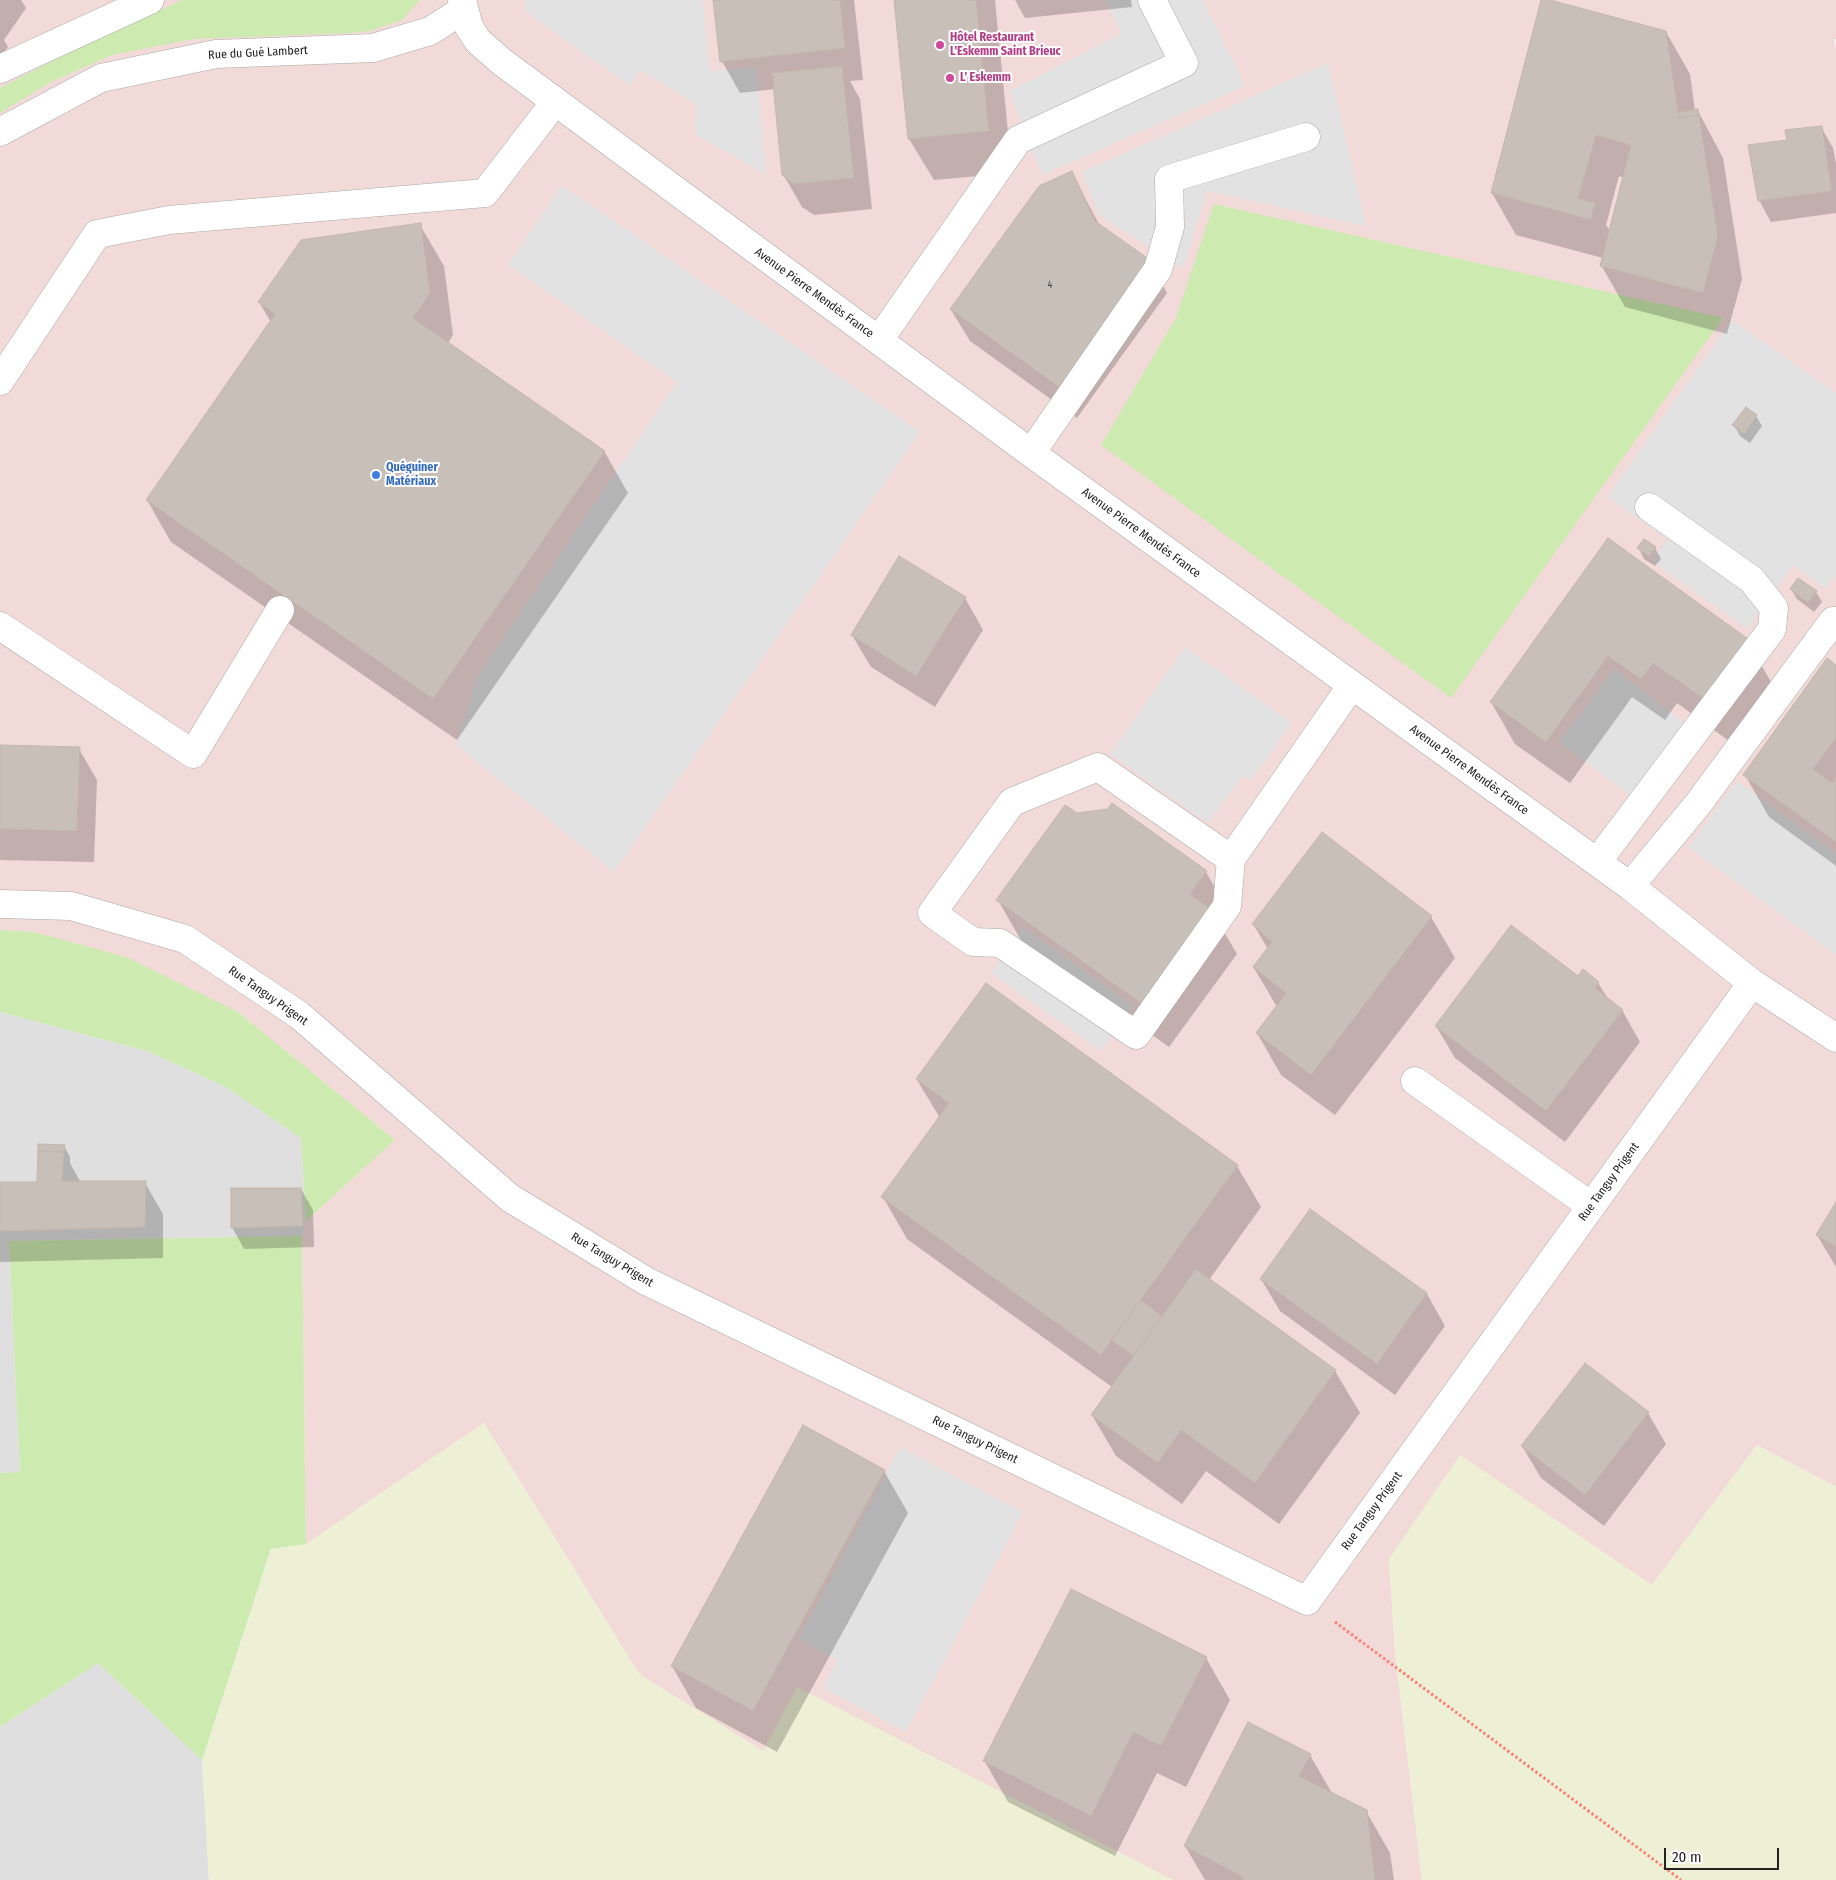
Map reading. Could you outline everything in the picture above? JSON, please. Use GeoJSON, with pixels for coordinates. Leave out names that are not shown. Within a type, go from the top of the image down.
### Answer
{"type":"FeatureCollection","features":[{"type":"Feature","properties":{"kind":"street"},"geometry":{"type":"LineString","coordinates":[[0,69],[150,0]]}},
{"type":"Feature","properties":{"kind":"street"},"geometry":{"type":"LineString","coordinates":[[879,340],[1018,140],[1184,63],[1152,0]]}},
{"type":"Feature","properties":{"kind":"street","name":"Avenue Pierre Mendès France"},"geometry":{"type":"LineString","coordinates":[[463,5],[478,41],[555,102],[1031,453],[1630,886],[1752,983],[1836,1038]]}},
{"type":"Feature","properties":{"kind":"street","name":"Rue du Gué Lambert"},"geometry":{"type":"LineString","coordinates":[[0,132],[101,78],[216,54],[373,48],[430,31],[463,5]]}},
{"type":"Feature","properties":{"kind":"street"},"geometry":{"type":"LineString","coordinates":[[0,381],[97,234],[169,220],[485,193],[555,102]]}},
{"type":"Feature","properties":{"kind":"street"},"geometry":{"type":"LineString","coordinates":[[1031,453],[1158,269],[1170,228],[1169,179],[1306,137]]}},
{"type":"Feature","properties":{"kind":"street"},"geometry":{"type":"LineString","coordinates":[[1597,862],[1772,629],[1774,608],[1752,580],[1649,507]]}},
{"type":"Feature","properties":{"kind":"street"},"geometry":{"type":"LineString","coordinates":[[0,626],[193,754],[280,610]]}},
{"type":"Feature","properties":{"kind":"street"},"geometry":{"type":"LineString","coordinates":[[1630,886],[1698,804],[1833,621],[1836,621]]}},
{"type":"Feature","properties":{"kind":"street"},"geometry":{"type":"LineString","coordinates":[[1231,859],[1098,767],[1012,802],[932,913],[974,942],[1000,943],[1136,1035],[1227,906],[1231,859],[1352,685]]}},
{"type":"Feature","properties":{"kind":"street","name":"Rue Tanguy Prigent"},"geometry":{"type":"LineString","coordinates":[[0,904],[71,906],[185,939],[299,1015],[510,1198],[646,1281],[1307,1601],[1752,983]]}},
{"type":"Feature","properties":{"kind":"street"},"geometry":{"type":"LineString","coordinates":[[1415,1081],[1591,1206]]}},
{"type":"Feature","properties":{"kind":"path"},"geometry":{"type":"LineString","coordinates":[[1307,1601],[1681,1880]]}},
{"type":"Feature","properties":{"kind":"shaded area"},"geometry":{"type":"Polygon","coordinates":[[[0,0],[1836,0],[1836,39],[1833,39],[1836,49],[1836,1487],[1757,1445],[1652,1585],[1460,1456],[1389,1560],[1395,1652],[1422,1880],[1173,1880],[797,1688],[763,1751],[639,1674],[484,1423],[306,1544],[302,1236],[306,1221],[395,1140],[238,1012],[34,932],[0,930],[0,0]]]}},
{"type":"Feature","properties":{"kind":"shaded area"},"geometry":{"type":"Polygon","coordinates":[[[525,0],[703,0],[709,71],[756,67],[766,175],[695,134],[696,104],[640,70],[630,86],[526,12],[525,0]]]}},
{"type":"Feature","properties":{"kind":"shaded area"},"geometry":{"type":"Polygon","coordinates":[[[1106,0],[1203,0],[1245,86],[1042,175],[1010,91],[1122,33],[1106,0]]]}},
{"type":"Feature","properties":{"kind":"shaded area"},"geometry":{"type":"Polygon","coordinates":[[[1328,63],[1366,226],[1207,191],[1183,269],[1099,215],[1082,172],[1328,63]]]}},
{"type":"Feature","properties":{"kind":"shaded area"},"geometry":{"type":"Polygon","coordinates":[[[562,185],[920,432],[614,872],[456,745],[477,677],[677,382],[508,265],[562,185]]]}},
{"type":"Feature","properties":{"kind":"shaded area"},"geometry":{"type":"Polygon","coordinates":[[[1732,320],[1836,393],[1836,575],[1826,589],[1793,565],[1747,629],[1652,561],[1667,539],[1607,497],[1732,320]]]}},
{"type":"Feature","properties":{"kind":"shaded area"},"geometry":{"type":"Polygon","coordinates":[[[1185,647],[1292,723],[1250,781],[1242,776],[1208,823],[1110,754],[1185,647]]]}},
{"type":"Feature","properties":{"kind":"shaded area"},"geometry":{"type":"Polygon","coordinates":[[[1614,669],[1685,723],[1630,795],[1559,742],[1614,669]]]}},
{"type":"Feature","properties":{"kind":"shaded area"},"geometry":{"type":"Polygon","coordinates":[[[1737,781],[1836,853],[1836,955],[1688,847],[1737,781]]]}},
{"type":"Feature","properties":{"kind":"shaded area"},"geometry":{"type":"Polygon","coordinates":[[[1023,927],[1133,1006],[1101,1051],[991,973],[1023,927]]]}},
{"type":"Feature","properties":{"kind":"shaded area"},"geometry":{"type":"Polygon","coordinates":[[[0,1012],[147,1051],[226,1087],[301,1138],[306,1221],[302,1236],[9,1241],[20,1472],[0,1473],[0,1012]]]}},
{"type":"Feature","properties":{"kind":"shaded area"},"geometry":{"type":"Polygon","coordinates":[[[900,1447],[1023,1512],[906,1732],[823,1688],[837,1660],[799,1639],[900,1447]]]}},
{"type":"Feature","properties":{"kind":"shaded area"},"geometry":{"type":"Polygon","coordinates":[[[98,1663],[202,1760],[209,1880],[0,1880],[0,1727],[98,1663]]]}},
{"type":"Feature","properties":{"kind":"green space"},"geometry":{"type":"Polygon","coordinates":[[[182,0],[420,0],[402,20],[370,31],[193,39],[112,55],[51,82],[0,113],[0,88],[74,50],[182,0]]]}},
{"type":"Feature","properties":{"kind":"green space"},"geometry":{"type":"Polygon","coordinates":[[[1214,204],[1723,318],[1451,698],[1101,445],[1176,318],[1214,204]]]}},
{"type":"Feature","properties":{"kind":"green space"},"geometry":{"type":"Polygon","coordinates":[[[0,930],[34,932],[126,957],[238,1012],[395,1140],[306,1221],[301,1138],[226,1087],[147,1051],[0,1012],[0,930]]]}},
{"type":"Feature","properties":{"kind":"green space"},"geometry":{"type":"Polygon","coordinates":[[[302,1236],[306,1544],[271,1549],[202,1760],[98,1663],[0,1727],[0,1473],[20,1472],[9,1241],[302,1236]]]}},
{"type":"Feature","properties":{"kind":"green space"},"geometry":{"type":"Polygon","coordinates":[[[484,1423],[639,1674],[763,1751],[797,1687],[1173,1880],[209,1880],[202,1760],[272,1549],[306,1544],[484,1423]]]}},
{"type":"Feature","properties":{"kind":"green space"},"geometry":{"type":"Polygon","coordinates":[[[1757,1445],[1836,1487],[1836,1880],[1422,1880],[1395,1652],[1389,1559],[1460,1455],[1652,1585],[1757,1445]]]}},
{"type":"Feature","properties":{"kind":"building"},"geometry":{"type":"Polygon","coordinates":[[[713,0],[840,0],[845,48],[720,62],[713,0]]]}},
{"type":"Feature","properties":{"kind":"building","name":"Hôtel Restaurant L'Eskemm Saint Brieuc"},"geometry":{"type":"Polygon","coordinates":[[[894,0],[976,0],[989,131],[908,139],[894,0]]]}},
{"type":"Feature","properties":{"kind":"building"},"geometry":{"type":"Polygon","coordinates":[[[1541,0],[1550,0],[1666,31],[1679,118],[1699,115],[1718,236],[1703,293],[1600,266],[1631,145],[1596,135],[1578,199],[1595,203],[1591,220],[1491,193],[1541,0]]]}},
{"type":"Feature","properties":{"kind":"building"},"geometry":{"type":"Polygon","coordinates":[[[842,66],[854,178],[794,184],[782,175],[772,73],[842,66]]]}},
{"type":"Feature","properties":{"kind":"building"},"geometry":{"type":"Polygon","coordinates":[[[1698,109],[1699,115],[1679,118],[1678,112],[1698,109]]]}},
{"type":"Feature","properties":{"kind":"building"},"geometry":{"type":"Polygon","coordinates":[[[1822,126],[1832,191],[1758,201],[1748,145],[1787,140],[1785,130],[1822,126]]]}},
{"type":"Feature","properties":{"kind":"building"},"geometry":{"type":"Polygon","coordinates":[[[1072,171],[1095,221],[1150,260],[1059,387],[950,309],[1039,186],[1072,171]]]}},
{"type":"Feature","properties":{"kind":"building","name":"Quéguiner Matériaux"},"geometry":{"type":"Polygon","coordinates":[[[421,223],[430,293],[413,318],[605,451],[433,699],[146,500],[275,314],[258,302],[301,240],[421,223]]]}},
{"type":"Feature","properties":{"kind":"building"},"geometry":{"type":"Polygon","coordinates":[[[1746,407],[1757,415],[1744,434],[1732,425],[1746,407]]]}},
{"type":"Feature","properties":{"kind":"building"},"geometry":{"type":"Polygon","coordinates":[[[1608,538],[1748,639],[1705,700],[1653,663],[1641,679],[1608,656],[1546,742],[1490,702],[1608,538]]]}},
{"type":"Feature","properties":{"kind":"building"},"geometry":{"type":"Polygon","coordinates":[[[1644,539],[1656,547],[1649,557],[1637,548],[1644,539]]]}},
{"type":"Feature","properties":{"kind":"building"},"geometry":{"type":"Polygon","coordinates":[[[899,556],[966,597],[916,676],[851,635],[899,556]]]}},
{"type":"Feature","properties":{"kind":"building"},"geometry":{"type":"Polygon","coordinates":[[[1798,578],[1817,591],[1808,603],[1790,589],[1798,578]]]}},
{"type":"Feature","properties":{"kind":"building"},"geometry":{"type":"Polygon","coordinates":[[[1827,658],[1836,665],[1836,738],[1813,769],[1832,783],[1836,777],[1836,842],[1743,775],[1827,658]]]}},
{"type":"Feature","properties":{"kind":"building"},"geometry":{"type":"Polygon","coordinates":[[[0,745],[80,747],[77,831],[0,829],[0,745]]]}},
{"type":"Feature","properties":{"kind":"building"},"geometry":{"type":"Polygon","coordinates":[[[1112,803],[1207,871],[1190,894],[1213,911],[1145,1006],[996,900],[1065,805],[1077,813],[1108,809],[1112,803]]]}},
{"type":"Feature","properties":{"kind":"building"},"geometry":{"type":"Polygon","coordinates":[[[1322,832],[1432,916],[1311,1075],[1256,1033],[1286,993],[1253,967],[1272,942],[1252,924],[1322,832]]]}},
{"type":"Feature","properties":{"kind":"building"},"geometry":{"type":"Polygon","coordinates":[[[1511,925],[1578,976],[1583,969],[1599,982],[1595,988],[1623,1010],[1546,1111],[1435,1026],[1511,925]]]}},
{"type":"Feature","properties":{"kind":"building"},"geometry":{"type":"Polygon","coordinates":[[[986,983],[1238,1165],[1101,1355],[881,1197],[949,1103],[916,1079],[986,983]]]}},
{"type":"Feature","properties":{"kind":"building"},"geometry":{"type":"Polygon","coordinates":[[[38,1144],[65,1145],[64,1152],[38,1151],[38,1144]]]}},
{"type":"Feature","properties":{"kind":"building"},"geometry":{"type":"Polygon","coordinates":[[[38,1151],[64,1152],[62,1181],[146,1181],[145,1227],[0,1231],[0,1182],[37,1182],[38,1151]]]}},
{"type":"Feature","properties":{"kind":"building"},"geometry":{"type":"Polygon","coordinates":[[[231,1188],[301,1188],[303,1226],[231,1228],[231,1188]]]}},
{"type":"Feature","properties":{"kind":"building"},"geometry":{"type":"Polygon","coordinates":[[[1836,1202],[1836,1247],[1816,1235],[1836,1202]]]}},
{"type":"Feature","properties":{"kind":"building"},"geometry":{"type":"Polygon","coordinates":[[[1310,1209],[1427,1293],[1377,1364],[1260,1279],[1310,1209]]]}},
{"type":"Feature","properties":{"kind":"building"},"geometry":{"type":"Polygon","coordinates":[[[1196,1269],[1336,1370],[1255,1483],[1181,1430],[1158,1463],[1091,1415],[1196,1269]]]}},
{"type":"Feature","properties":{"kind":"building"},"geometry":{"type":"Polygon","coordinates":[[[1141,1300],[1162,1316],[1133,1356],[1111,1340],[1141,1300]]]}},
{"type":"Feature","properties":{"kind":"building"},"geometry":{"type":"Polygon","coordinates":[[[1585,1363],[1649,1412],[1585,1495],[1521,1446],[1585,1363]]]}},
{"type":"Feature","properties":{"kind":"building"},"geometry":{"type":"Polygon","coordinates":[[[803,1425],[885,1470],[753,1711],[671,1666],[803,1425]]]}},
{"type":"Feature","properties":{"kind":"building"},"geometry":{"type":"Polygon","coordinates":[[[1071,1589],[1207,1657],[1161,1746],[1133,1732],[1091,1816],[983,1761],[1071,1589]]]}},
{"type":"Feature","properties":{"kind":"building"},"geometry":{"type":"Polygon","coordinates":[[[1248,1722],[1311,1754],[1299,1776],[1367,1810],[1375,1880],[1242,1880],[1243,1877],[1184,1846],[1248,1722]]]}},
{"type":"Feature","properties":{"kind":"place","name":"Hôtel Restaurant L'Eskemm Saint Brieuc"},"geometry":{"type":"Point","coordinates":[940,45]}},
{"type":"Feature","properties":{"kind":"place","name":"L' Eskemm"},"geometry":{"type":"Point","coordinates":[950,78]}},
{"type":"Feature","properties":{"kind":"place","name":"Quéguiner Matériaux"},"geometry":{"type":"Point","coordinates":[376,475]}}]}
